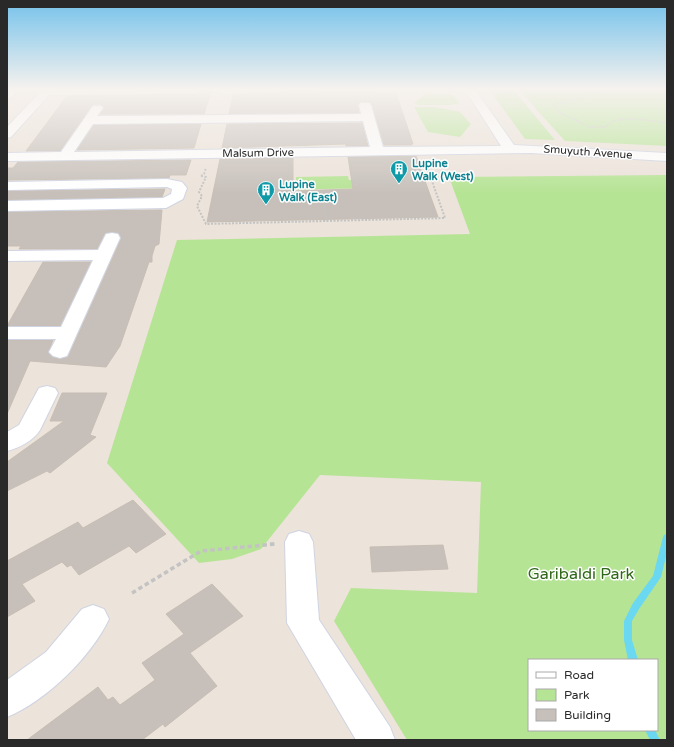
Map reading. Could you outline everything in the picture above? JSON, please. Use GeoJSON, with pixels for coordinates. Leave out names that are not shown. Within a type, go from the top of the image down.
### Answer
{"type":"FeatureCollection","features":[{"type":"Feature","properties":{"kind":"street"},"geometry":{"type":"LineString","coordinates":[[7,134],[17,123]]}},
{"type":"Feature","properties":{"kind":"street"},"geometry":{"type":"LineString","coordinates":[[65,156],[87,123]]}},
{"type":"Feature","properties":{"kind":"street"},"geometry":{"type":"LineString","coordinates":[[370,123],[377,151]]}},
{"type":"Feature","properties":{"kind":"street"},"geometry":{"type":"LineString","coordinates":[[493,123],[510,149]]}},
{"type":"Feature","properties":{"kind":"street","name":"Malsum Drive"},"geometry":{"type":"LineString","coordinates":[[7,157],[510,149]]}},
{"type":"Feature","properties":{"kind":"street","name":"Smuyuth Avenue"},"geometry":{"type":"LineString","coordinates":[[510,149],[582,151],[667,157]]}},
{"type":"Feature","properties":{"kind":"street"},"geometry":{"type":"LineString","coordinates":[[7,186],[167,183],[177,185],[180,188],[178,196],[166,203],[7,206]]}},
{"type":"Feature","properties":{"kind":"street"},"geometry":{"type":"LineString","coordinates":[[7,333],[64,343],[112,238]]}},
{"type":"Feature","properties":{"kind":"street"},"geometry":{"type":"LineString","coordinates":[[7,256],[103,255]]}},
{"type":"Feature","properties":{"kind":"street"},"geometry":{"type":"LineString","coordinates":[[7,443],[28,430],[47,393]]}},
{"type":"Feature","properties":{"kind":"street"},"geometry":{"type":"LineString","coordinates":[[299,542],[303,623],[377,740]]}},
{"type":"Feature","properties":{"kind":"street"},"geometry":{"type":"LineString","coordinates":[[7,700],[30,685],[58,663],[93,619]]}},
{"type":"Feature","properties":{"kind":"path"},"geometry":{"type":"LineString","coordinates":[[580,123],[592,127],[605,127],[609,123]]}},
{"type":"Feature","properties":{"kind":"path"},"geometry":{"type":"LineString","coordinates":[[204,174],[200,176],[206,177],[199,192],[202,196],[197,206],[206,224],[445,218],[428,172]]}},
{"type":"Feature","properties":{"kind":"path"},"geometry":{"type":"LineString","coordinates":[[324,194],[326,221]]}},
{"type":"Feature","properties":{"kind":"path"},"geometry":{"type":"LineString","coordinates":[[132,593],[201,550],[299,542]]}},
{"type":"Feature","properties":{"kind":"green space"},"geometry":{"type":"Polygon","coordinates":[[[423,123],[471,124],[460,137],[428,132],[423,123]]]}},
{"type":"Feature","properties":{"kind":"green space"},"geometry":{"type":"Polygon","coordinates":[[[513,123],[541,123],[555,140],[525,139],[513,123]]]}},
{"type":"Feature","properties":{"kind":"green space"},"geometry":{"type":"Polygon","coordinates":[[[549,123],[667,123],[667,146],[565,141],[549,123]]]}},
{"type":"Feature","properties":{"kind":"green space","name":"Garibaldi Park"},"geometry":{"type":"Polygon","coordinates":[[[667,175],[667,740],[407,740],[334,621],[351,588],[477,593],[481,482],[320,475],[261,549],[232,559],[199,563],[107,463],[177,240],[470,234],[449,177],[667,175]]]}},
{"type":"Feature","properties":{"kind":"green space"},"geometry":{"type":"Polygon","coordinates":[[[348,176],[349,180],[368,180],[370,188],[276,190],[276,182],[296,181],[296,177],[348,176]]]}},
{"type":"Feature","properties":{"kind":"building"},"geometry":{"type":"Polygon","coordinates":[[[47,123],[80,123],[60,151],[26,151],[47,123]]]}},
{"type":"Feature","properties":{"kind":"building"},"geometry":{"type":"Polygon","coordinates":[[[362,123],[368,146],[346,146],[346,144],[222,148],[227,124],[362,123]]]}},
{"type":"Feature","properties":{"kind":"building"},"geometry":{"type":"Polygon","coordinates":[[[377,123],[406,123],[413,144],[384,145],[377,123]]]}},
{"type":"Feature","properties":{"kind":"building"},"geometry":{"type":"Polygon","coordinates":[[[201,124],[194,148],[77,150],[94,125],[201,124]]]}},
{"type":"Feature","properties":{"kind":"building"},"geometry":{"type":"Polygon","coordinates":[[[416,156],[438,217],[207,222],[220,159],[293,158],[293,191],[353,189],[348,157],[416,156]]]}},
{"type":"Feature","properties":{"kind":"building"},"geometry":{"type":"Polygon","coordinates":[[[191,160],[186,175],[170,175],[169,178],[7,180],[7,168],[13,168],[18,162],[191,160]]]}},
{"type":"Feature","properties":{"kind":"building"},"geometry":{"type":"Polygon","coordinates":[[[165,189],[162,197],[7,200],[7,191],[165,189]]]}},
{"type":"Feature","properties":{"kind":"building"},"geometry":{"type":"Polygon","coordinates":[[[162,210],[159,244],[155,246],[152,262],[149,262],[120,346],[106,367],[30,361],[7,414],[7,340],[53,340],[48,353],[53,357],[60,359],[68,357],[121,239],[118,233],[112,232],[105,233],[97,249],[19,249],[21,246],[7,246],[7,212],[162,210]]]}},
{"type":"Feature","properties":{"kind":"building"},"geometry":{"type":"Polygon","coordinates":[[[43,262],[91,262],[60,326],[7,326],[43,262]]]}},
{"type":"Feature","properties":{"kind":"building"},"geometry":{"type":"Polygon","coordinates":[[[62,393],[107,393],[90,435],[96,437],[50,473],[47,471],[7,491],[7,462],[64,421],[50,421],[62,393]]]}},
{"type":"Feature","properties":{"kind":"building"},"geometry":{"type":"Polygon","coordinates":[[[133,500],[166,534],[136,553],[129,546],[79,575],[71,565],[67,567],[62,562],[22,584],[35,601],[7,617],[7,561],[78,522],[83,528],[133,500]]]}},
{"type":"Feature","properties":{"kind":"building"},"geometry":{"type":"Polygon","coordinates":[[[443,545],[448,569],[372,572],[370,547],[443,545]]]}},
{"type":"Feature","properties":{"kind":"building"},"geometry":{"type":"Polygon","coordinates":[[[212,584],[243,616],[190,653],[217,686],[165,727],[163,724],[142,740],[27,740],[98,687],[108,700],[113,697],[120,705],[155,680],[142,663],[184,634],[166,614],[212,584]]]}},
{"type":"Feature","properties":{"kind":"waterway"},"geometry":{"type":"LineString","coordinates":[[633,659],[628,640],[628,621],[636,606],[657,577],[667,537]]}},
{"type":"Feature","properties":{"kind":"waterway"},"geometry":{"type":"LineString","coordinates":[[650,731],[655,740]]}},
{"type":"Feature","properties":{"kind":"place","name":"Lupine Walk (West)"},"geometry":{"type":"Point","coordinates":[399,184]}},
{"type":"Feature","properties":{"kind":"place","name":"Lupine Walk (East)"},"geometry":{"type":"Point","coordinates":[266,205]}}]}
